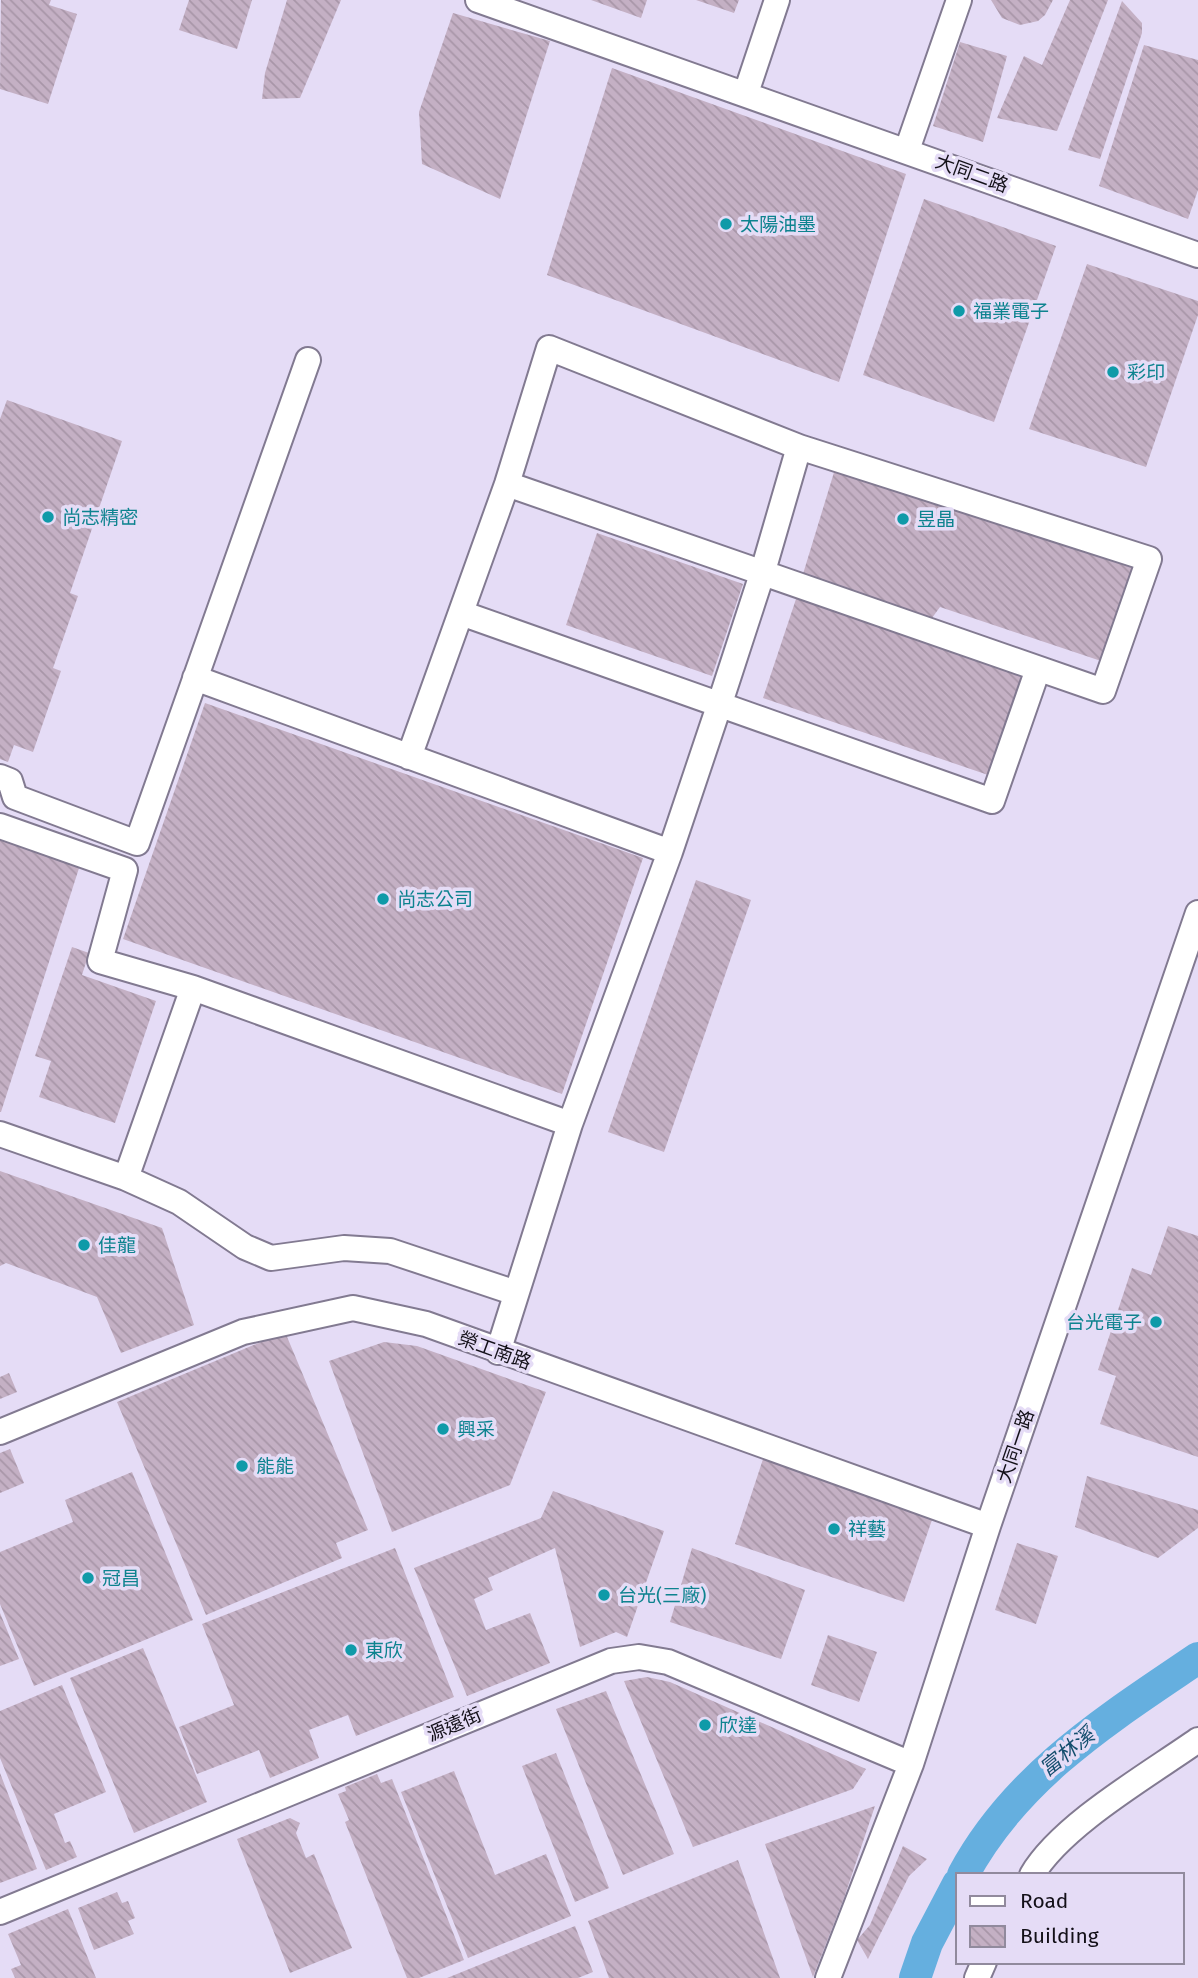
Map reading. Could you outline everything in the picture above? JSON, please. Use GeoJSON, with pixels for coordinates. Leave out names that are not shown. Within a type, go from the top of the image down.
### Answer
{"type":"FeatureCollection","features":[{"type":"Feature","properties":{"kind":"street","name":"大同二路"},"geometry":{"type":"LineString","coordinates":[[478,0],[1198,255]]}},
{"type":"Feature","properties":{"kind":"street"},"geometry":{"type":"LineString","coordinates":[[746,93],[777,0]]}},
{"type":"Feature","properties":{"kind":"street"},"geometry":{"type":"LineString","coordinates":[[907,150],[958,0]]}},
{"type":"Feature","properties":{"kind":"street"},"geometry":{"type":"LineString","coordinates":[[410,757],[507,484],[549,348],[799,447],[1149,559],[1103,691],[507,484]]}},
{"type":"Feature","properties":{"kind":"street"},"geometry":{"type":"LineString","coordinates":[[0,777],[10,780],[15,797],[137,844],[308,360]]}},
{"type":"Feature","properties":{"kind":"street"},"geometry":{"type":"LineString","coordinates":[[498,1352],[570,1124],[670,852],[719,706],[763,571],[799,447]]}},
{"type":"Feature","properties":{"kind":"street"},"geometry":{"type":"LineString","coordinates":[[461,613],[992,801],[1038,670]]}},
{"type":"Feature","properties":{"kind":"street"},"geometry":{"type":"LineString","coordinates":[[195,678],[670,852]]}},
{"type":"Feature","properties":{"kind":"street"},"geometry":{"type":"LineString","coordinates":[[0,826],[125,870],[100,961],[192,988],[570,1124]]}},
{"type":"Feature","properties":{"kind":"street","name":"大同一路"},"geometry":{"type":"LineString","coordinates":[[828,1978],[912,1764],[988,1526],[1198,913]]}},
{"type":"Feature","properties":{"kind":"street"},"geometry":{"type":"LineString","coordinates":[[125,1178],[192,988]]}},
{"type":"Feature","properties":{"kind":"street"},"geometry":{"type":"LineString","coordinates":[[0,1134],[125,1178],[179,1202],[245,1247],[271,1258],[344,1248],[390,1251],[516,1293]]}},
{"type":"Feature","properties":{"kind":"street","name":"榮工南路"},"geometry":{"type":"LineString","coordinates":[[0,1432],[243,1332],[353,1308],[426,1324],[988,1526]]}},
{"type":"Feature","properties":{"kind":"street","name":"源遠街"},"geometry":{"type":"LineString","coordinates":[[0,1912],[576,1673],[630,1658],[668,1662],[912,1764]]}},
{"type":"Feature","properties":{"kind":"street"},"geometry":{"type":"LineString","coordinates":[[1033,1873],[1040,1861],[1088,1818],[1198,1740]]}},
{"type":"Feature","properties":{"kind":"building"},"geometry":{"type":"Polygon","coordinates":[[[1,0],[51,0],[49,5],[77,14],[48,104],[0,89],[1,0]]]}},
{"type":"Feature","properties":{"kind":"building"},"geometry":{"type":"Polygon","coordinates":[[[189,0],[252,0],[237,49],[179,30],[189,0]]]}},
{"type":"Feature","properties":{"kind":"building"},"geometry":{"type":"Polygon","coordinates":[[[287,0],[341,0],[300,98],[262,99],[265,73],[287,0]]]}},
{"type":"Feature","properties":{"kind":"building"},"geometry":{"type":"Polygon","coordinates":[[[591,0],[647,0],[641,18],[591,0]]]}},
{"type":"Feature","properties":{"kind":"building"},"geometry":{"type":"Polygon","coordinates":[[[696,0],[739,0],[734,13],[696,0]]]}},
{"type":"Feature","properties":{"kind":"building"},"geometry":{"type":"Polygon","coordinates":[[[991,0],[1053,0],[1045,15],[1038,21],[1020,25],[1002,18],[991,0]]]}},
{"type":"Feature","properties":{"kind":"building"},"geometry":{"type":"Polygon","coordinates":[[[1070,0],[1108,0],[1057,131],[997,118],[1024,56],[1042,65],[1070,0]]]}},
{"type":"Feature","properties":{"kind":"building"},"geometry":{"type":"Polygon","coordinates":[[[1122,1],[1142,23],[1142,33],[1100,159],[1068,150],[1122,1]]]}},
{"type":"Feature","properties":{"kind":"building"},"geometry":{"type":"Polygon","coordinates":[[[453,13],[550,41],[500,199],[422,164],[419,112],[453,13]]]}},
{"type":"Feature","properties":{"kind":"building"},"geometry":{"type":"Polygon","coordinates":[[[960,42],[1007,56],[983,142],[933,126],[960,42]]]}},
{"type":"Feature","properties":{"kind":"building"},"geometry":{"type":"Polygon","coordinates":[[[1144,45],[1198,60],[1198,190],[1188,219],[1099,186],[1144,45]]]}},
{"type":"Feature","properties":{"kind":"building","name":"太陽油墨"},"geometry":{"type":"Polygon","coordinates":[[[612,68],[906,174],[839,382],[547,275],[612,68]]]}},
{"type":"Feature","properties":{"kind":"building","name":"福業電子"},"geometry":{"type":"Polygon","coordinates":[[[924,199],[1056,246],[994,422],[863,375],[924,199]]]}},
{"type":"Feature","properties":{"kind":"building","name":"彩印"},"geometry":{"type":"Polygon","coordinates":[[[1087,264],[1198,301],[1198,315],[1146,467],[1029,429],[1087,264]]]}},
{"type":"Feature","properties":{"kind":"building","name":"尚志精密"},"geometry":{"type":"Polygon","coordinates":[[[7,400],[122,441],[70,593],[78,596],[53,668],[61,671],[33,752],[14,745],[8,762],[0,759],[0,419],[7,400]]]}},
{"type":"Feature","properties":{"kind":"building","name":"昱晶"},"geometry":{"type":"Polygon","coordinates":[[[835,469],[1139,570],[1107,663],[940,607],[932,618],[803,574],[835,469]]]}},
{"type":"Feature","properties":{"kind":"building"},"geometry":{"type":"Polygon","coordinates":[[[597,533],[743,584],[712,676],[566,625],[597,533]]]}},
{"type":"Feature","properties":{"kind":"building"},"geometry":{"type":"Polygon","coordinates":[[[798,593],[1027,671],[991,776],[763,698],[798,593]]]}},
{"type":"Feature","properties":{"kind":"building","name":"尚志公司"},"geometry":{"type":"Polygon","coordinates":[[[205,703],[643,858],[562,1094],[123,939],[205,703]]]}},
{"type":"Feature","properties":{"kind":"building"},"geometry":{"type":"Polygon","coordinates":[[[0,839],[80,865],[1,1112],[0,1112],[0,839]]]}},
{"type":"Feature","properties":{"kind":"building"},"geometry":{"type":"Polygon","coordinates":[[[696,880],[751,900],[664,1152],[608,1132],[696,880]]]}},
{"type":"Feature","properties":{"kind":"building"},"geometry":{"type":"Polygon","coordinates":[[[72,947],[89,953],[82,975],[156,1001],[115,1123],[39,1097],[51,1061],[35,1056],[72,947]]]}},
{"type":"Feature","properties":{"kind":"building","name":"佳龍"},"geometry":{"type":"Polygon","coordinates":[[[0,1171],[162,1228],[194,1325],[121,1353],[97,1297],[6,1263],[0,1266],[0,1171]]]}},
{"type":"Feature","properties":{"kind":"building","name":"台光電子"},"geometry":{"type":"Polygon","coordinates":[[[1168,1226],[1198,1236],[1198,1457],[1100,1424],[1116,1376],[1098,1370],[1132,1268],[1151,1275],[1168,1226]]]}},
{"type":"Feature","properties":{"kind":"building","name":"能能"},"geometry":{"type":"Polygon","coordinates":[[[285,1332],[368,1530],[336,1543],[342,1558],[206,1615],[117,1402],[285,1332]]]}},
{"type":"Feature","properties":{"kind":"building","name":"興采"},"geometry":{"type":"Polygon","coordinates":[[[384,1342],[417,1346],[546,1392],[510,1485],[392,1532],[329,1361],[384,1342]]]}},
{"type":"Feature","properties":{"kind":"building"},"geometry":{"type":"Polygon","coordinates":[[[9,1373],[17,1392],[0,1399],[0,1377],[9,1373]]]}},
{"type":"Feature","properties":{"kind":"building"},"geometry":{"type":"Polygon","coordinates":[[[10,1449],[24,1483],[0,1493],[0,1453],[10,1449]]]}},
{"type":"Feature","properties":{"kind":"building","name":"祥藝"},"geometry":{"type":"Polygon","coordinates":[[[764,1456],[934,1514],[904,1602],[735,1544],[764,1456]]]}},
{"type":"Feature","properties":{"kind":"building","name":"冠昌"},"geometry":{"type":"Polygon","coordinates":[[[132,1472],[193,1620],[34,1686],[0,1604],[0,1552],[73,1522],[65,1500],[132,1472]]]}},
{"type":"Feature","properties":{"kind":"building"},"geometry":{"type":"Polygon","coordinates":[[[1087,1476],[1198,1510],[1198,1528],[1158,1558],[1075,1527],[1087,1476]]]}},
{"type":"Feature","properties":{"kind":"building","name":"台光(三廠)"},"geometry":{"type":"Polygon","coordinates":[[[553,1491],[664,1531],[627,1637],[616,1632],[580,1647],[555,1548],[488,1578],[493,1590],[474,1599],[486,1630],[530,1613],[550,1663],[467,1696],[414,1568],[541,1518],[553,1491]]]}},
{"type":"Feature","properties":{"kind":"building"},"geometry":{"type":"Polygon","coordinates":[[[1017,1543],[1058,1556],[1036,1624],[995,1610],[1017,1543]]]}},
{"type":"Feature","properties":{"kind":"building","name":"東欣"},"geometry":{"type":"Polygon","coordinates":[[[395,1548],[454,1697],[356,1736],[348,1715],[309,1730],[319,1758],[270,1778],[259,1750],[197,1774],[179,1727],[234,1705],[202,1624],[395,1548]]]}},
{"type":"Feature","properties":{"kind":"building"},"geometry":{"type":"Polygon","coordinates":[[[692,1548],[805,1590],[781,1659],[670,1622],[692,1548]]]}},
{"type":"Feature","properties":{"kind":"building"},"geometry":{"type":"Polygon","coordinates":[[[0,1613],[19,1659],[0,1666],[0,1613]]]}},
{"type":"Feature","properties":{"kind":"building"},"geometry":{"type":"Polygon","coordinates":[[[828,1635],[877,1652],[859,1702],[811,1685],[828,1635]]]}},
{"type":"Feature","properties":{"kind":"building"},"geometry":{"type":"Polygon","coordinates":[[[143,1648],[207,1802],[134,1833],[70,1678],[143,1648]]]}},
{"type":"Feature","properties":{"kind":"building","name":"欣達"},"geometry":{"type":"Polygon","coordinates":[[[647,1677],[670,1682],[866,1769],[853,1789],[693,1847],[624,1681],[647,1677]]]}},
{"type":"Feature","properties":{"kind":"building"},"geometry":{"type":"Polygon","coordinates":[[[62,1685],[106,1792],[54,1814],[65,1843],[70,1841],[77,1857],[46,1870],[0,1758],[0,1711],[62,1685]]]}},
{"type":"Feature","properties":{"kind":"building"},"geometry":{"type":"Polygon","coordinates":[[[606,1691],[674,1854],[623,1875],[556,1709],[606,1691]]]}},
{"type":"Feature","properties":{"kind":"building"},"geometry":{"type":"Polygon","coordinates":[[[556,1753],[609,1888],[575,1902],[522,1766],[556,1753]]]}},
{"type":"Feature","properties":{"kind":"building"},"geometry":{"type":"Polygon","coordinates":[[[454,1771],[495,1875],[546,1854],[571,1916],[468,1958],[401,1792],[454,1771]]]}},
{"type":"Feature","properties":{"kind":"building"},"geometry":{"type":"Polygon","coordinates":[[[0,1773],[37,1869],[0,1883],[0,1773]]]}},
{"type":"Feature","properties":{"kind":"building"},"geometry":{"type":"Polygon","coordinates":[[[377,1774],[381,1783],[392,1779],[464,1960],[419,1978],[407,1978],[345,1822],[349,1820],[338,1794],[346,1791],[345,1787],[377,1774]]]}},
{"type":"Feature","properties":{"kind":"building"},"geometry":{"type":"Polygon","coordinates":[[[875,1806],[844,1898],[813,1977],[765,1844],[875,1806]]]}},
{"type":"Feature","properties":{"kind":"building"},"geometry":{"type":"Polygon","coordinates":[[[290,1818],[300,1823],[296,1833],[306,1858],[314,1854],[352,1948],[290,1973],[237,1839],[290,1818]]]}},
{"type":"Feature","properties":{"kind":"building"},"geometry":{"type":"Polygon","coordinates":[[[903,1846],[927,1859],[909,1876],[868,1959],[857,1940],[870,1925],[903,1846]]]}},
{"type":"Feature","properties":{"kind":"building"},"geometry":{"type":"Polygon","coordinates":[[[738,1860],[780,1978],[609,1978],[588,1921],[738,1860]]]}},
{"type":"Feature","properties":{"kind":"building"},"geometry":{"type":"Polygon","coordinates":[[[117,1892],[122,1903],[128,1901],[135,1918],[128,1921],[134,1934],[94,1950],[78,1908],[117,1892]]]}},
{"type":"Feature","properties":{"kind":"building"},"geometry":{"type":"Polygon","coordinates":[[[68,1909],[96,1978],[15,1978],[11,1969],[21,1965],[8,1934],[68,1909]]]}},
{"type":"Feature","properties":{"kind":"building"},"geometry":{"type":"Polygon","coordinates":[[[575,1926],[593,1972],[578,1978],[447,1978],[575,1926]]]}},
{"type":"Feature","properties":{"kind":"waterway","name":"富林溪"},"geometry":{"type":"LineString","coordinates":[[964,1873],[1009,1808],[1037,1779],[1098,1727],[1198,1658]]}},
{"type":"Feature","properties":{"kind":"waterway","name":"富林溪"},"geometry":{"type":"LineString","coordinates":[[915,1978],[927,1943],[956,1888]]}},
{"type":"Feature","properties":{"kind":"place","name":"太陽油墨"},"geometry":{"type":"Point","coordinates":[726,224]}},
{"type":"Feature","properties":{"kind":"place","name":"福業電子"},"geometry":{"type":"Point","coordinates":[959,311]}},
{"type":"Feature","properties":{"kind":"place","name":"彩印"},"geometry":{"type":"Point","coordinates":[1113,372]}},
{"type":"Feature","properties":{"kind":"place","name":"尚志精密"},"geometry":{"type":"Point","coordinates":[48,517]}},
{"type":"Feature","properties":{"kind":"place","name":"昱晶"},"geometry":{"type":"Point","coordinates":[903,519]}},
{"type":"Feature","properties":{"kind":"place","name":"尚志公司"},"geometry":{"type":"Point","coordinates":[383,899]}},
{"type":"Feature","properties":{"kind":"place","name":"佳龍"},"geometry":{"type":"Point","coordinates":[84,1245]}},
{"type":"Feature","properties":{"kind":"place","name":"台光電子"},"geometry":{"type":"Point","coordinates":[1156,1322]}},
{"type":"Feature","properties":{"kind":"place","name":"興采"},"geometry":{"type":"Point","coordinates":[443,1429]}},
{"type":"Feature","properties":{"kind":"place","name":"能能"},"geometry":{"type":"Point","coordinates":[242,1466]}},
{"type":"Feature","properties":{"kind":"place","name":"祥藝"},"geometry":{"type":"Point","coordinates":[834,1529]}},
{"type":"Feature","properties":{"kind":"place","name":"冠昌"},"geometry":{"type":"Point","coordinates":[88,1578]}},
{"type":"Feature","properties":{"kind":"place","name":"台光(三廠)"},"geometry":{"type":"Point","coordinates":[604,1595]}},
{"type":"Feature","properties":{"kind":"place","name":"東欣"},"geometry":{"type":"Point","coordinates":[351,1650]}},
{"type":"Feature","properties":{"kind":"place","name":"欣達"},"geometry":{"type":"Point","coordinates":[705,1725]}}]}
